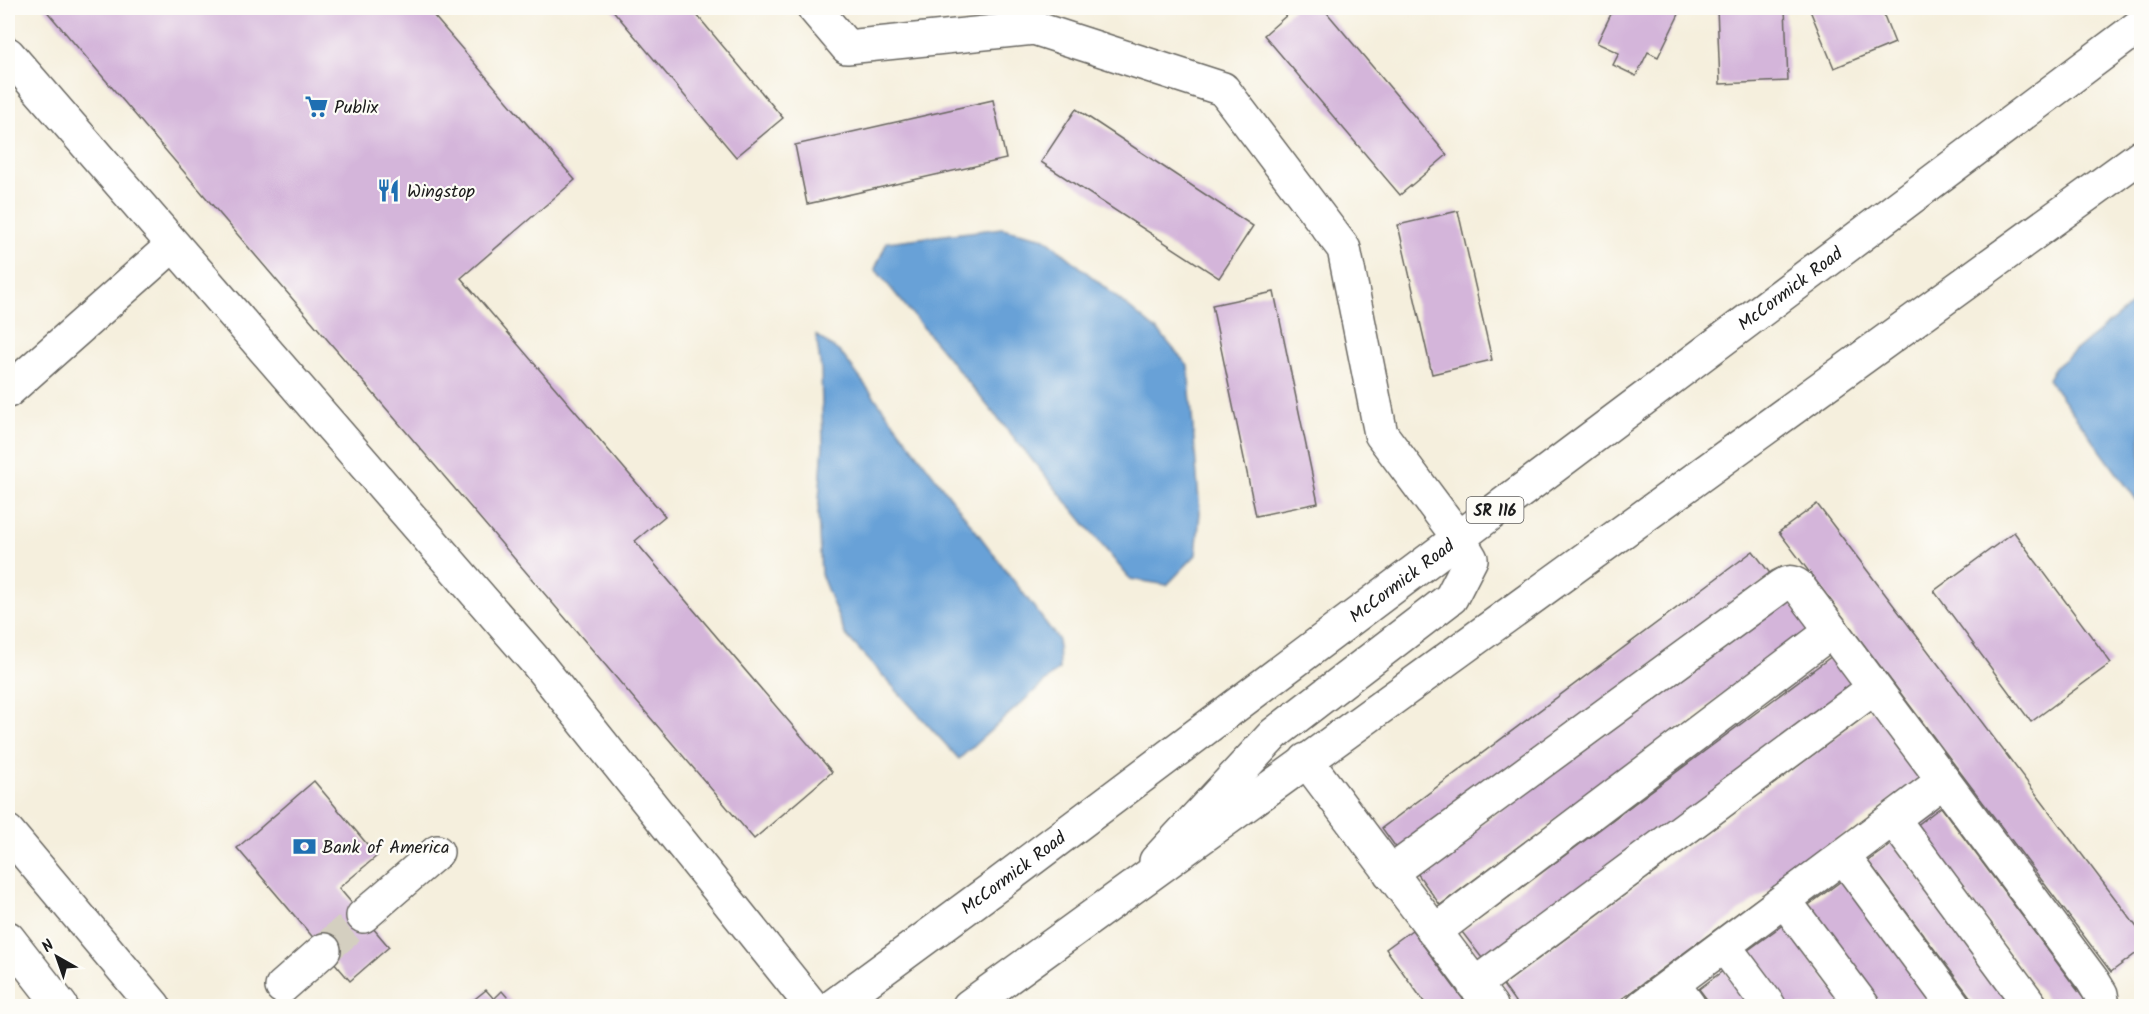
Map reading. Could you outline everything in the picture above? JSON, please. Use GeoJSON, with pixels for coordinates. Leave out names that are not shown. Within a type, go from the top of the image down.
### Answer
{"type":"FeatureCollection","features":[{"type":"Feature","properties":{"kind":"main road"},"geometry":{"type":"LineString","coordinates":[[814,8],[847,47],[1034,28],[1223,89],[1344,249],[1381,434],[1458,537],[1470,559],[1451,598],[1274,734],[1134,885]]}},
{"type":"Feature","properties":{"kind":"main road","name":"McCormick Road"},"geometry":{"type":"LineString","coordinates":[[833,1006],[992,889],[2142,24]]}},
{"type":"Feature","properties":{"kind":"main road"},"geometry":{"type":"LineString","coordinates":[[8,54],[537,663],[812,1006]]}},
{"type":"Feature","properties":{"kind":"main road"},"geometry":{"type":"LineString","coordinates":[[969,1006],[2142,155]]}},
{"type":"Feature","properties":{"kind":"main road"},"geometry":{"type":"LineString","coordinates":[[8,391],[173,245]]}},
{"type":"Feature","properties":{"kind":"main road"},"geometry":{"type":"LineString","coordinates":[[1390,873],[1781,586],[1793,582],[2093,981],[2101,994],[2103,1006]]}},
{"type":"Feature","properties":{"kind":"main road"},"geometry":{"type":"LineString","coordinates":[[1434,932],[1832,631]]}},
{"type":"Feature","properties":{"kind":"main road"},"geometry":{"type":"LineString","coordinates":[[1306,760],[1483,996],[1874,688]]}},
{"type":"Feature","properties":{"kind":"main road"},"geometry":{"type":"LineString","coordinates":[[1643,1006],[1681,995],[1724,946],[1943,781]]}},
{"type":"Feature","properties":{"kind":"main road"},"geometry":{"type":"LineString","coordinates":[[1893,819],[2031,1006]]}},
{"type":"Feature","properties":{"kind":"main road"},"geometry":{"type":"LineString","coordinates":[[8,832],[154,1006]]}},
{"type":"Feature","properties":{"kind":"main road"},"geometry":{"type":"LineString","coordinates":[[363,916],[437,852]]}},
{"type":"Feature","properties":{"kind":"main road"},"geometry":{"type":"LineString","coordinates":[[1844,856],[1954,1006]]}},
{"type":"Feature","properties":{"kind":"main road"},"geometry":{"type":"LineString","coordinates":[[1784,900],[1863,1006]]}},
{"type":"Feature","properties":{"kind":"main road"},"geometry":{"type":"LineString","coordinates":[[8,938],[61,1006]]}},
{"type":"Feature","properties":{"kind":"main road"},"geometry":{"type":"LineString","coordinates":[[1724,946],[1768,1006]]}},
{"type":"Feature","properties":{"kind":"main road"},"geometry":{"type":"LineString","coordinates":[[282,987],[324,950]]}},
{"type":"Feature","properties":{"kind":"water"},"geometry":{"type":"Polygon","coordinates":[[[1002,228],[1045,238],[1161,334],[1188,366],[1200,513],[1196,555],[1167,585],[1130,579],[875,269],[887,242],[1002,228]]]}},
{"type":"Feature","properties":{"kind":"water"},"geometry":{"type":"Polygon","coordinates":[[[2141,297],[2141,506],[2048,379],[2054,368],[2141,297]]]}},
{"type":"Feature","properties":{"kind":"water"},"geometry":{"type":"Polygon","coordinates":[[[816,335],[841,353],[1058,639],[1059,669],[959,759],[845,634],[821,574],[818,514],[823,445],[821,369],[816,335]]]}},
{"type":"Feature","properties":{"kind":"building"},"geometry":{"type":"Polygon","coordinates":[[[44,8],[427,8],[575,180],[461,278],[665,516],[635,541],[832,772],[754,839],[44,8]]]}},
{"type":"Feature","properties":{"kind":"building"},"geometry":{"type":"Polygon","coordinates":[[[611,8],[691,8],[783,118],[736,157],[611,8]]]}},
{"type":"Feature","properties":{"kind":"building"},"geometry":{"type":"Polygon","coordinates":[[[1295,8],[1323,8],[1447,155],[1400,195],[1264,35],[1295,8]]]}},
{"type":"Feature","properties":{"kind":"building"},"geometry":{"type":"Polygon","coordinates":[[[1614,8],[1682,8],[1658,57],[1648,52],[1636,76],[1613,65],[1619,53],[1597,43],[1614,8]]]}},
{"type":"Feature","properties":{"kind":"building"},"geometry":{"type":"Polygon","coordinates":[[[1717,8],[1785,8],[1788,81],[1720,84],[1717,8]]]}},
{"type":"Feature","properties":{"kind":"building"},"geometry":{"type":"Polygon","coordinates":[[[1809,8],[1881,8],[1895,43],[1834,68],[1809,8]]]}},
{"type":"Feature","properties":{"kind":"building"},"geometry":{"type":"Polygon","coordinates":[[[993,100],[1006,159],[807,204],[795,145],[993,100]]]}},
{"type":"Feature","properties":{"kind":"building"},"geometry":{"type":"Polygon","coordinates":[[[1076,109],[1253,226],[1219,278],[1041,162],[1076,109]]]}},
{"type":"Feature","properties":{"kind":"building"},"geometry":{"type":"Polygon","coordinates":[[[1458,211],[1492,360],[1432,374],[1398,225],[1458,211]]]}},
{"type":"Feature","properties":{"kind":"building"},"geometry":{"type":"Polygon","coordinates":[[[1274,292],[1318,503],[1256,516],[1212,305],[1274,292]]]}},
{"type":"Feature","properties":{"kind":"building"},"geometry":{"type":"Polygon","coordinates":[[[1817,504],[2142,934],[2142,949],[2111,972],[1779,532],[1817,504]]]}},
{"type":"Feature","properties":{"kind":"building"},"geometry":{"type":"Polygon","coordinates":[[[2014,532],[2111,663],[2031,722],[1934,591],[2014,532]]]}},
{"type":"Feature","properties":{"kind":"building"},"geometry":{"type":"Polygon","coordinates":[[[1753,551],[1772,576],[1400,853],[1382,828],[1753,551]]]}},
{"type":"Feature","properties":{"kind":"building"},"geometry":{"type":"Polygon","coordinates":[[[1788,598],[1811,629],[1440,905],[1417,873],[1788,598]]]}},
{"type":"Feature","properties":{"kind":"building"},"geometry":{"type":"Polygon","coordinates":[[[1832,656],[1855,688],[1485,962],[1462,932],[1832,656]]]}},
{"type":"Feature","properties":{"kind":"building"},"geometry":{"type":"Polygon","coordinates":[[[1873,710],[1923,776],[1612,1006],[1518,1006],[1503,985],[1873,710]]]}},
{"type":"Feature","properties":{"kind":"building"},"geometry":{"type":"Polygon","coordinates":[[[314,781],[377,856],[339,888],[389,947],[350,981],[237,848],[314,781]]]}},
{"type":"Feature","properties":{"kind":"building"},"geometry":{"type":"Polygon","coordinates":[[[1941,807],[2087,1003],[2082,1006],[2051,1006],[1916,826],[1941,807]]]}},
{"type":"Feature","properties":{"kind":"building"},"geometry":{"type":"Polygon","coordinates":[[[1893,843],[2016,1006],[1977,1006],[1868,861],[1893,843]]]}},
{"type":"Feature","properties":{"kind":"building"},"geometry":{"type":"Polygon","coordinates":[[[1844,879],[1939,1006],[1879,1006],[1806,907],[1844,879]]]}},
{"type":"Feature","properties":{"kind":"building"},"geometry":{"type":"Polygon","coordinates":[[[1784,924],[1846,1006],[1788,1006],[1747,951],[1784,924]]]}},
{"type":"Feature","properties":{"kind":"building"},"geometry":{"type":"Polygon","coordinates":[[[1412,930],[1468,1006],[1427,1006],[1386,949],[1412,930]]]}},
{"type":"Feature","properties":{"kind":"building"},"geometry":{"type":"Polygon","coordinates":[[[1724,970],[1752,1006],[1712,1006],[1699,989],[1724,970]]]}},
{"type":"Feature","properties":{"kind":"building"},"geometry":{"type":"Polygon","coordinates":[[[486,990],[494,999],[502,991],[515,1006],[466,1006],[486,990]]]}},
{"type":"Feature","properties":{"kind":"tunnel"},"geometry":{"type":"LineString","coordinates":[[324,950],[363,916]]}},
{"type":"Feature","properties":{"kind":"place","name":"Publix"},"geometry":{"type":"Point","coordinates":[316,107]}},
{"type":"Feature","properties":{"kind":"place","name":"Wingstop"},"geometry":{"type":"Point","coordinates":[389,191]}},
{"type":"Feature","properties":{"kind":"place","name":"Bank of America"},"geometry":{"type":"Point","coordinates":[304,847]}}]}
